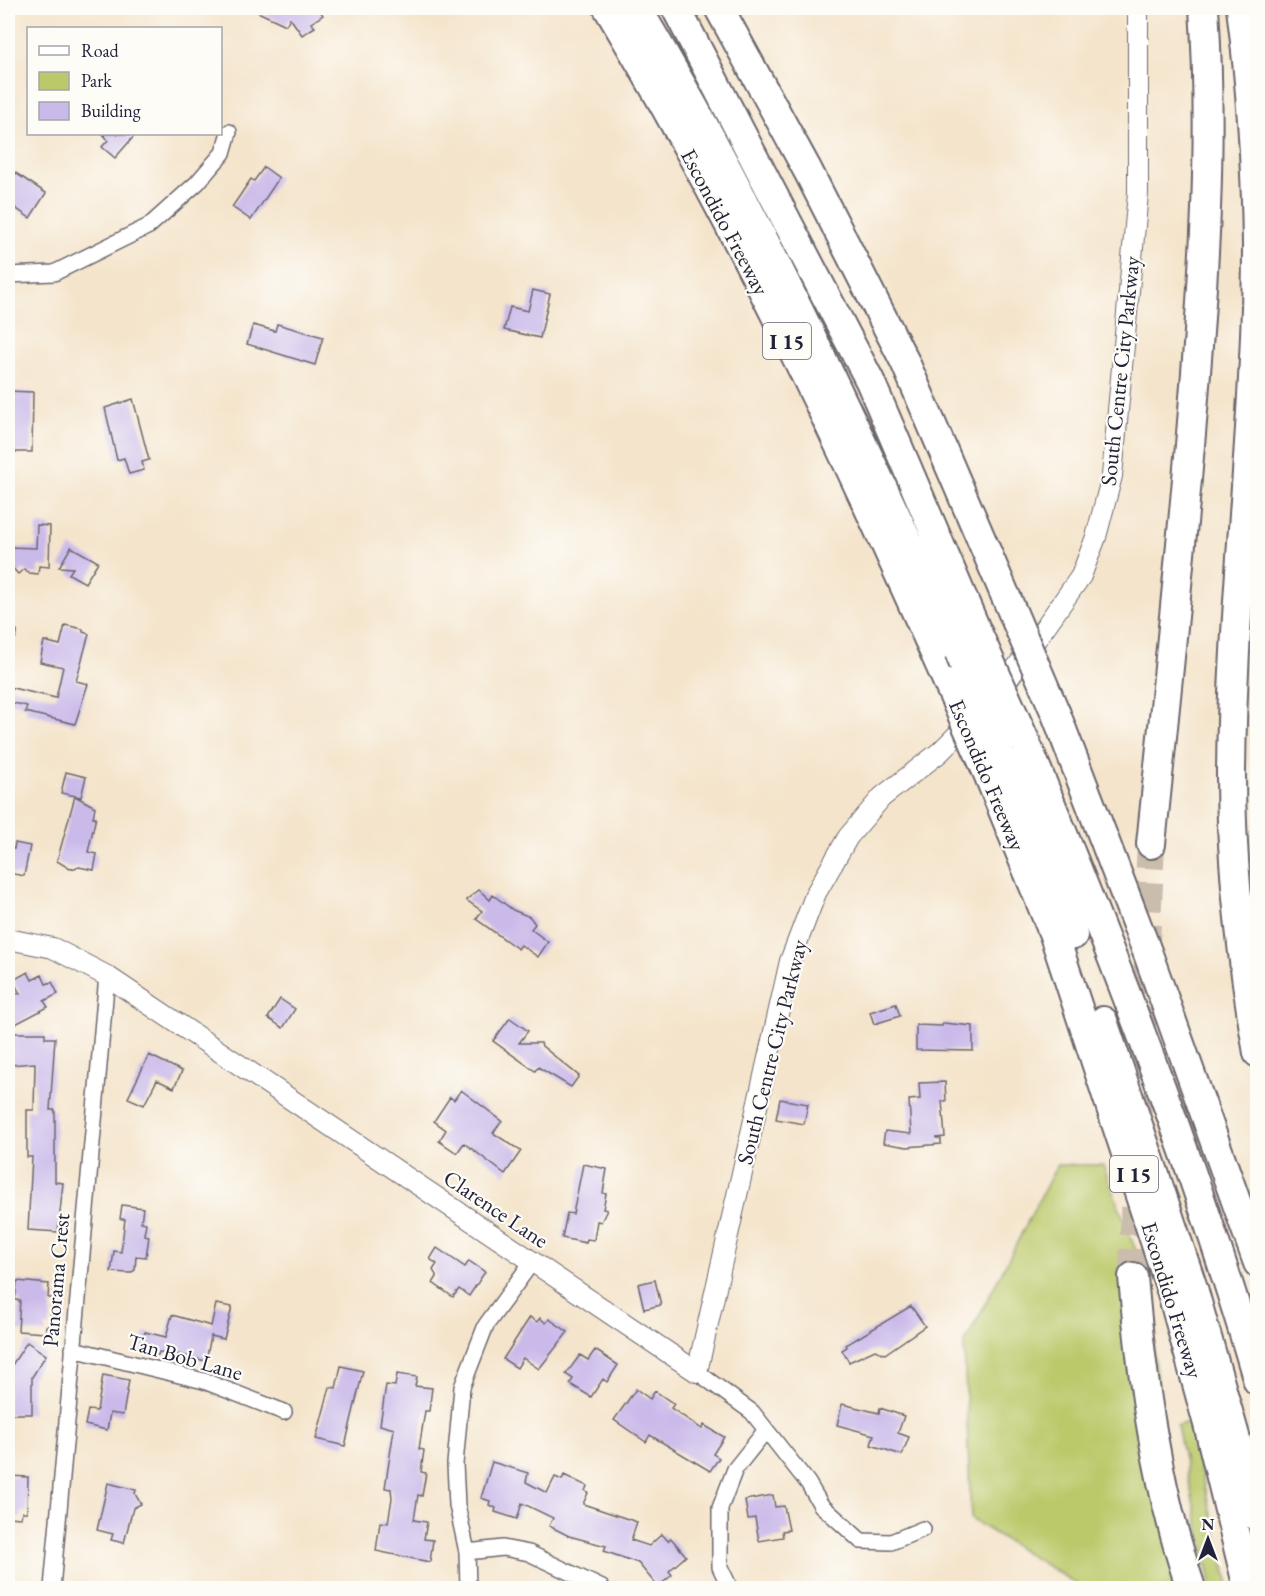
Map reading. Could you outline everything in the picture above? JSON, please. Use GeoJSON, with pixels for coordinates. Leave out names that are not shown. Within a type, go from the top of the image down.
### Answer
{"type":"FeatureCollection","features":[{"type":"Feature","properties":{"kind":"highway","name":"Escondido Freeway"},"geometry":{"type":"LineString","coordinates":[[608,8],[747,261],[877,524],[948,683],[993,763],[1054,935],[1150,1225],[1208,1424],[1248,1588]]}},
{"type":"Feature","properties":{"kind":"highway"},"geometry":{"type":"LineString","coordinates":[[637,8],[691,99],[968,643],[1026,743],[1141,1032],[1189,1168],[1257,1381]]}},
{"type":"Feature","properties":{"kind":"highway"},"geometry":{"type":"LineString","coordinates":[[676,8],[870,381],[968,643],[993,763],[1045,856],[1160,1185],[1222,1386],[1257,1517]]}},
{"type":"Feature","properties":{"kind":"highway"},"geometry":{"type":"LineString","coordinates":[[718,8],[808,171],[906,362],[1056,714],[1148,954],[1257,1263]]}},
{"type":"Feature","properties":{"kind":"highway"},"geometry":{"type":"LineString","coordinates":[[1151,844],[1183,530],[1204,283],[1209,109],[1204,8]]}},
{"type":"Feature","properties":{"kind":"highway"},"geometry":{"type":"LineString","coordinates":[[1241,8],[1254,151],[1257,245],[1231,786],[1236,888],[1257,1053]]}},
{"type":"Feature","properties":{"kind":"highway"},"geometry":{"type":"LineString","coordinates":[[1133,1277],[1147,1404],[1164,1487],[1191,1588]]}},
{"type":"Feature","properties":{"kind":"street","name":"South Centre City Parkway"},"geometry":{"type":"LineString","coordinates":[[697,1372],[790,961],[816,893],[848,837],[882,797],[940,752],[994,699],[1080,576],[1096,537],[1112,476],[1138,193],[1138,8]]}},
{"type":"Feature","properties":{"kind":"street"},"geometry":{"type":"LineString","coordinates":[[8,275],[54,273],[149,226],[178,202],[223,153],[229,132]]}},
{"type":"Feature","properties":{"kind":"street","name":"Clarence Lane"},"geometry":{"type":"LineString","coordinates":[[8,939],[53,948],[107,976],[697,1372],[752,1412],[821,1505],[861,1541],[891,1542],[922,1529]]}},
{"type":"Feature","properties":{"kind":"street","name":"Panorama Crest"},"geometry":{"type":"LineString","coordinates":[[52,1588],[107,976]]}},
{"type":"Feature","properties":{"kind":"street"},"geometry":{"type":"LineString","coordinates":[[468,1588],[467,1552],[458,1505],[454,1464],[462,1387],[486,1324],[532,1262]]}},
{"type":"Feature","properties":{"kind":"street","name":"Tan Bob Lane"},"geometry":{"type":"LineString","coordinates":[[73,1349],[204,1381],[284,1412]]}},
{"type":"Feature","properties":{"kind":"street"},"geometry":{"type":"LineString","coordinates":[[730,1588],[720,1567],[720,1508],[735,1468],[766,1430]]}},
{"type":"Feature","properties":{"kind":"street"},"geometry":{"type":"LineString","coordinates":[[467,1552],[503,1548],[529,1553],[602,1588]]}},
{"type":"Feature","properties":{"kind":"green space"},"geometry":{"type":"Polygon","coordinates":[[[1057,1165],[1103,1165],[1146,1277],[1178,1588],[1083,1588],[971,1519],[964,1345],[1057,1165]]]}},
{"type":"Feature","properties":{"kind":"green space"},"geometry":{"type":"Polygon","coordinates":[[[1188,1422],[1230,1588],[1212,1588],[1177,1426],[1188,1422]]]}},
{"type":"Feature","properties":{"kind":"building"},"geometry":{"type":"Polygon","coordinates":[[[249,8],[318,8],[323,15],[311,23],[315,27],[302,35],[290,18],[286,25],[249,8]]]}},
{"type":"Feature","properties":{"kind":"building"},"geometry":{"type":"Polygon","coordinates":[[[104,135],[135,135],[115,158],[102,147],[108,140],[104,135]]]}},
{"type":"Feature","properties":{"kind":"building"},"geometry":{"type":"Polygon","coordinates":[[[264,167],[279,178],[251,220],[232,207],[251,179],[254,181],[264,167]]]}},
{"type":"Feature","properties":{"kind":"building"},"geometry":{"type":"Polygon","coordinates":[[[8,168],[46,193],[30,218],[8,203],[8,168]]]}},
{"type":"Feature","properties":{"kind":"building"},"geometry":{"type":"Polygon","coordinates":[[[533,290],[550,294],[540,338],[504,330],[510,307],[528,311],[533,290]]]}},
{"type":"Feature","properties":{"kind":"building"},"geometry":{"type":"Polygon","coordinates":[[[277,324],[323,337],[315,365],[247,344],[253,325],[275,331],[277,324]]]}},
{"type":"Feature","properties":{"kind":"building"},"geometry":{"type":"Polygon","coordinates":[[[8,391],[33,392],[32,452],[8,452],[8,391]]]}},
{"type":"Feature","properties":{"kind":"building"},"geometry":{"type":"Polygon","coordinates":[[[133,399],[149,460],[142,462],[144,470],[129,474],[124,458],[117,460],[105,408],[133,399]]]}},
{"type":"Feature","properties":{"kind":"building"},"geometry":{"type":"Polygon","coordinates":[[[37,525],[50,526],[49,567],[39,566],[38,574],[29,573],[24,569],[18,574],[8,563],[8,547],[36,548],[37,525]]]}},
{"type":"Feature","properties":{"kind":"building"},"geometry":{"type":"Polygon","coordinates":[[[71,547],[98,562],[85,583],[69,574],[73,568],[59,567],[71,547]]]}},
{"type":"Feature","properties":{"kind":"building"},"geometry":{"type":"Polygon","coordinates":[[[65,625],[83,629],[83,632],[89,634],[76,681],[88,684],[75,724],[25,712],[27,706],[8,702],[8,687],[56,698],[63,667],[40,662],[44,641],[60,645],[65,625]]]}},
{"type":"Feature","properties":{"kind":"building"},"geometry":{"type":"Polygon","coordinates":[[[66,772],[86,777],[81,797],[61,793],[66,772]]]}},
{"type":"Feature","properties":{"kind":"building"},"geometry":{"type":"Polygon","coordinates":[[[75,796],[95,807],[93,817],[96,817],[88,852],[97,854],[94,870],[79,867],[70,869],[57,861],[75,796]]]}},
{"type":"Feature","properties":{"kind":"building"},"geometry":{"type":"Polygon","coordinates":[[[15,843],[30,846],[24,876],[8,873],[8,847],[14,849],[15,843]]]}},
{"type":"Feature","properties":{"kind":"building"},"geometry":{"type":"Polygon","coordinates":[[[479,890],[490,900],[493,895],[513,910],[530,917],[535,924],[531,929],[548,942],[538,957],[521,945],[518,949],[476,919],[482,911],[466,900],[479,890]]]}},
{"type":"Feature","properties":{"kind":"building"},"geometry":{"type":"Polygon","coordinates":[[[28,972],[32,980],[42,975],[46,984],[52,982],[58,994],[44,1001],[48,1007],[8,1028],[8,993],[20,994],[13,980],[28,972]]]}},
{"type":"Feature","properties":{"kind":"building"},"geometry":{"type":"Polygon","coordinates":[[[280,999],[295,1009],[283,1028],[268,1018],[280,999]]]}},
{"type":"Feature","properties":{"kind":"building"},"geometry":{"type":"Polygon","coordinates":[[[896,1004],[900,1016],[874,1024],[870,1012],[896,1004]]]}},
{"type":"Feature","properties":{"kind":"building"},"geometry":{"type":"Polygon","coordinates":[[[510,1018],[528,1031],[519,1043],[541,1043],[579,1076],[571,1087],[538,1067],[535,1071],[493,1041],[510,1018]]]}},
{"type":"Feature","properties":{"kind":"building"},"geometry":{"type":"Polygon","coordinates":[[[943,1023],[973,1026],[973,1051],[916,1050],[916,1025],[942,1026],[943,1023]]]}},
{"type":"Feature","properties":{"kind":"building"},"geometry":{"type":"Polygon","coordinates":[[[8,1033],[45,1033],[45,1038],[55,1038],[50,1110],[55,1110],[55,1182],[63,1183],[58,1232],[28,1230],[32,1157],[27,1157],[27,1110],[34,1110],[35,1063],[10,1065],[8,1033]]]}},
{"type":"Feature","properties":{"kind":"building"},"geometry":{"type":"Polygon","coordinates":[[[149,1055],[182,1071],[174,1088],[157,1080],[144,1105],[128,1098],[149,1055]]]}},
{"type":"Feature","properties":{"kind":"building"},"geometry":{"type":"Polygon","coordinates":[[[945,1082],[946,1101],[942,1101],[945,1137],[936,1138],[941,1139],[941,1144],[907,1147],[883,1143],[885,1131],[911,1134],[909,1100],[920,1099],[919,1083],[945,1082]]]}},
{"type":"Feature","properties":{"kind":"building"},"geometry":{"type":"Polygon","coordinates":[[[461,1090],[502,1121],[493,1133],[521,1151],[505,1174],[464,1143],[457,1153],[439,1141],[446,1130],[434,1121],[450,1097],[454,1100],[461,1090]]]}},
{"type":"Feature","properties":{"kind":"building"},"geometry":{"type":"Polygon","coordinates":[[[780,1099],[808,1104],[804,1124],[776,1119],[780,1099]]]}},
{"type":"Feature","properties":{"kind":"building"},"geometry":{"type":"Polygon","coordinates":[[[583,1164],[607,1169],[603,1209],[607,1210],[601,1222],[597,1221],[594,1240],[587,1239],[586,1243],[562,1238],[567,1213],[573,1214],[583,1164]]]}},
{"type":"Feature","properties":{"kind":"building"},"geometry":{"type":"Polygon","coordinates":[[[122,1205],[143,1208],[141,1222],[146,1223],[144,1235],[149,1236],[146,1257],[136,1256],[135,1270],[130,1273],[111,1272],[114,1251],[121,1252],[125,1219],[120,1219],[122,1205]]]}},
{"type":"Feature","properties":{"kind":"building"},"geometry":{"type":"Polygon","coordinates":[[[437,1248],[465,1267],[469,1261],[485,1272],[469,1296],[459,1289],[453,1297],[433,1283],[437,1277],[433,1270],[437,1264],[430,1259],[437,1248]]]}},
{"type":"Feature","properties":{"kind":"building"},"geometry":{"type":"Polygon","coordinates":[[[655,1280],[661,1305],[644,1309],[638,1284],[655,1280]]]}},
{"type":"Feature","properties":{"kind":"building"},"geometry":{"type":"Polygon","coordinates":[[[17,1281],[49,1284],[48,1298],[52,1298],[50,1326],[46,1326],[45,1333],[18,1331],[20,1300],[15,1300],[17,1281]]]}},
{"type":"Feature","properties":{"kind":"building"},"geometry":{"type":"Polygon","coordinates":[[[216,1304],[232,1307],[224,1339],[211,1336],[206,1361],[176,1354],[159,1352],[158,1355],[141,1351],[145,1332],[166,1337],[172,1315],[211,1326],[216,1304]]]}},
{"type":"Feature","properties":{"kind":"building"},"geometry":{"type":"Polygon","coordinates":[[[911,1306],[925,1326],[885,1354],[875,1350],[849,1362],[842,1350],[847,1347],[846,1345],[911,1306]]]}},
{"type":"Feature","properties":{"kind":"building"},"geometry":{"type":"Polygon","coordinates":[[[530,1317],[537,1322],[540,1318],[546,1323],[549,1319],[568,1332],[539,1369],[523,1358],[517,1368],[503,1359],[530,1317]]]}},
{"type":"Feature","properties":{"kind":"building"},"geometry":{"type":"Polygon","coordinates":[[[27,1342],[46,1355],[32,1377],[32,1414],[8,1414],[8,1371],[27,1342]]]}},
{"type":"Feature","properties":{"kind":"building"},"geometry":{"type":"Polygon","coordinates":[[[595,1350],[618,1365],[607,1382],[603,1379],[591,1397],[570,1384],[573,1379],[566,1374],[580,1355],[588,1360],[595,1350]]]}},
{"type":"Feature","properties":{"kind":"building"},"geometry":{"type":"Polygon","coordinates":[[[341,1366],[363,1371],[345,1446],[316,1439],[330,1387],[336,1388],[341,1366]]]}},
{"type":"Feature","properties":{"kind":"building"},"geometry":{"type":"Polygon","coordinates":[[[397,1374],[417,1377],[415,1386],[432,1388],[429,1411],[425,1411],[419,1449],[424,1450],[421,1472],[426,1473],[422,1496],[418,1495],[414,1520],[427,1522],[424,1539],[433,1540],[430,1562],[376,1551],[380,1522],[388,1523],[392,1498],[391,1489],[385,1488],[394,1429],[380,1425],[386,1385],[395,1386],[397,1374]]]}},
{"type":"Feature","properties":{"kind":"building"},"geometry":{"type":"Polygon","coordinates":[[[103,1375],[129,1380],[123,1415],[110,1413],[107,1430],[85,1425],[88,1410],[97,1411],[103,1375]]]}},
{"type":"Feature","properties":{"kind":"building"},"geometry":{"type":"Polygon","coordinates":[[[636,1389],[650,1399],[655,1391],[674,1404],[671,1408],[702,1429],[704,1425],[724,1437],[713,1454],[719,1458],[710,1471],[650,1435],[646,1442],[614,1420],[636,1389]]]}},
{"type":"Feature","properties":{"kind":"building"},"geometry":{"type":"Polygon","coordinates":[[[842,1404],[879,1413],[880,1408],[904,1416],[898,1433],[909,1437],[902,1455],[871,1445],[874,1435],[837,1425],[842,1404]]]}},
{"type":"Feature","properties":{"kind":"building"},"geometry":{"type":"Polygon","coordinates":[[[492,1462],[528,1473],[526,1482],[547,1493],[555,1477],[562,1480],[564,1475],[587,1486],[585,1491],[588,1493],[583,1504],[637,1522],[631,1540],[649,1546],[662,1534],[668,1541],[671,1538],[686,1556],[669,1571],[672,1575],[658,1587],[638,1563],[604,1551],[606,1546],[569,1536],[549,1526],[553,1518],[522,1503],[517,1519],[495,1512],[496,1508],[489,1505],[490,1501],[481,1498],[492,1462]]]}},
{"type":"Feature","properties":{"kind":"building"},"geometry":{"type":"Polygon","coordinates":[[[8,1476],[28,1477],[27,1512],[22,1512],[21,1518],[8,1517],[8,1476]]]}},
{"type":"Feature","properties":{"kind":"building"},"geometry":{"type":"Polygon","coordinates":[[[108,1483],[136,1490],[135,1494],[141,1504],[133,1508],[124,1543],[111,1540],[113,1534],[97,1530],[108,1483]]]}},
{"type":"Feature","properties":{"kind":"building"},"geometry":{"type":"Polygon","coordinates":[[[773,1495],[775,1507],[784,1506],[789,1530],[782,1531],[783,1537],[759,1541],[755,1518],[748,1519],[745,1500],[773,1495]]]}},
{"type":"Feature","properties":{"kind":"tunnel"},"geometry":{"type":"LineString","coordinates":[[1137,1120],[1151,844]]}},
{"type":"Feature","properties":{"kind":"tunnel"},"geometry":{"type":"LineString","coordinates":[[1133,1277],[1135,1181]]}}]}
